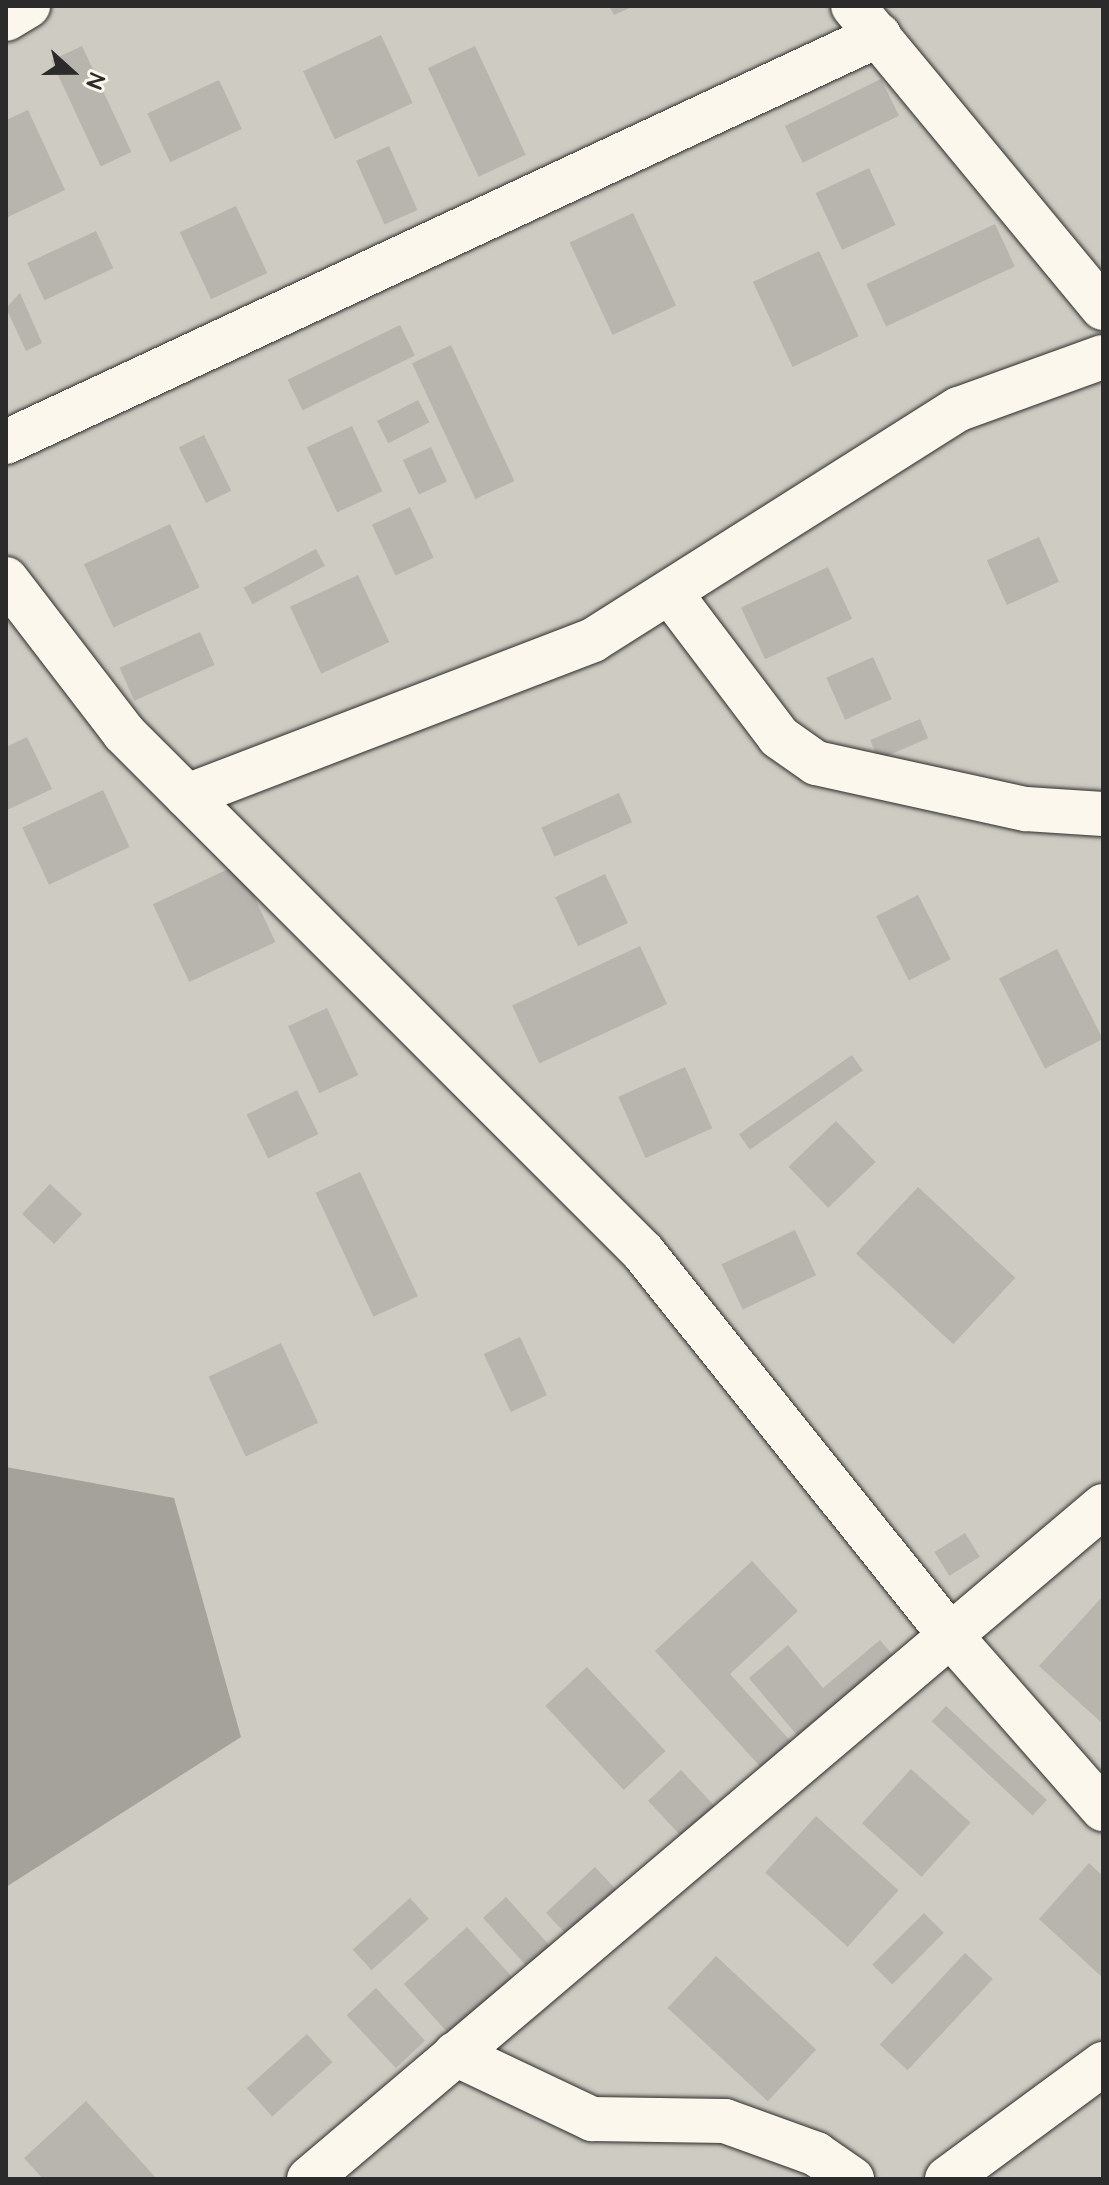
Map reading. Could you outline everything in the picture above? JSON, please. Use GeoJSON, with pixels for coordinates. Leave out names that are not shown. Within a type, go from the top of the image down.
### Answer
{"type":"FeatureCollection","features":[{"type":"Feature","properties":{"kind":"street"},"geometry":{"type":"LineString","coordinates":[[6,19],[28,6]]}},
{"type":"Feature","properties":{"kind":"street"},"geometry":{"type":"LineString","coordinates":[[6,442],[866,20],[1103,308]]}},
{"type":"Feature","properties":{"kind":"street"},"geometry":{"type":"LineString","coordinates":[[187,796],[593,640],[671,594],[959,409],[1103,357]]}},
{"type":"Feature","properties":{"kind":"street"},"geometry":{"type":"LineString","coordinates":[[6,579],[124,733],[643,1252],[950,1635],[1103,1809]]}},
{"type":"Feature","properties":{"kind":"street"},"geometry":{"type":"LineString","coordinates":[[671,594],[779,737],[816,763],[1026,809],[1103,814]]}},
{"type":"Feature","properties":{"kind":"street"},"geometry":{"type":"LineString","coordinates":[[309,2179],[1103,1506]]}},
{"type":"Feature","properties":{"kind":"street"},"geometry":{"type":"LineString","coordinates":[[455,2054],[592,2119],[725,2121],[816,2154],[852,2179]]}},
{"type":"Feature","properties":{"kind":"street"},"geometry":{"type":"LineString","coordinates":[[947,2179],[1103,2064]]}},
{"type":"Feature","properties":{"kind":"shaded area"},"geometry":{"type":"Polygon","coordinates":[[[6,6],[1103,6],[1103,2179],[6,2179],[6,6]]]}},
{"type":"Feature","properties":{"kind":"shaded area"},"geometry":{"type":"Polygon","coordinates":[[[6,1467],[174,1498],[241,1737],[6,1887],[6,1467]]]}},
{"type":"Feature","properties":{"kind":"building"},"geometry":{"type":"Polygon","coordinates":[[[609,6],[634,6],[614,15],[609,6]]]}},
{"type":"Feature","properties":{"kind":"building"},"geometry":{"type":"Polygon","coordinates":[[[381,35],[413,103],[335,139],[303,71],[381,35]]]}},
{"type":"Feature","properties":{"kind":"building"},"geometry":{"type":"Polygon","coordinates":[[[82,46],[131,152],[101,166],[51,60],[82,46]]]}},
{"type":"Feature","properties":{"kind":"building"},"geometry":{"type":"Polygon","coordinates":[[[475,46],[526,155],[479,177],[428,68],[475,46]]]}},
{"type":"Feature","properties":{"kind":"building"},"geometry":{"type":"Polygon","coordinates":[[[881,79],[899,116],[803,163],[785,126],[881,79]]]}},
{"type":"Feature","properties":{"kind":"building"},"geometry":{"type":"Polygon","coordinates":[[[219,80],[242,129],[170,162],[147,113],[219,80]]]}},
{"type":"Feature","properties":{"kind":"building"},"geometry":{"type":"Polygon","coordinates":[[[28,110],[65,190],[6,218],[6,120],[28,110]]]}},
{"type":"Feature","properties":{"kind":"building"},"geometry":{"type":"Polygon","coordinates":[[[389,146],[417,210],[385,225],[356,161],[389,146]]]}},
{"type":"Feature","properties":{"kind":"building"},"geometry":{"type":"Polygon","coordinates":[[[869,168],[896,225],[842,250],[816,193],[869,168]]]}},
{"type":"Feature","properties":{"kind":"building"},"geometry":{"type":"Polygon","coordinates":[[[236,206],[267,273],[211,299],[180,232],[236,206]]]}},
{"type":"Feature","properties":{"kind":"building"},"geometry":{"type":"Polygon","coordinates":[[[633,213],[676,305],[613,335],[570,243],[633,213]]]}},
{"type":"Feature","properties":{"kind":"building"},"geometry":{"type":"Polygon","coordinates":[[[995,224],[1015,267],[886,327],[866,284],[995,224]]]}},
{"type":"Feature","properties":{"kind":"building"},"geometry":{"type":"Polygon","coordinates":[[[96,231],[113,268],[44,300],[27,263],[96,231]]]}},
{"type":"Feature","properties":{"kind":"building"},"geometry":{"type":"Polygon","coordinates":[[[819,251],[859,336],[793,367],[753,282],[819,251]]]}},
{"type":"Feature","properties":{"kind":"building"},"geometry":{"type":"Polygon","coordinates":[[[20,293],[42,343],[26,351],[6,308],[20,293]]]}},
{"type":"Feature","properties":{"kind":"building"},"geometry":{"type":"Polygon","coordinates":[[[400,325],[415,356],[303,410],[288,380],[400,325]]]}},
{"type":"Feature","properties":{"kind":"building"},"geometry":{"type":"Polygon","coordinates":[[[451,345],[514,481],[475,499],[412,363],[451,345]]]}},
{"type":"Feature","properties":{"kind":"building"},"geometry":{"type":"Polygon","coordinates":[[[418,400],[429,422],[388,443],[377,421],[418,400]]]}},
{"type":"Feature","properties":{"kind":"building"},"geometry":{"type":"Polygon","coordinates":[[[352,426],[382,491],[337,512],[307,447],[352,426]]]}},
{"type":"Feature","properties":{"kind":"building"},"geometry":{"type":"Polygon","coordinates":[[[204,435],[231,491],[206,503],[179,447],[204,435]]]}},
{"type":"Feature","properties":{"kind":"building"},"geometry":{"type":"Polygon","coordinates":[[[431,447],[447,481],[419,495],[403,460],[431,447]]]}},
{"type":"Feature","properties":{"kind":"building"},"geometry":{"type":"Polygon","coordinates":[[[410,507],[434,558],[396,576],[372,525],[410,507]]]}},
{"type":"Feature","properties":{"kind":"building"},"geometry":{"type":"Polygon","coordinates":[[[170,524],[200,587],[113,628],[84,564],[170,524]]]}},
{"type":"Feature","properties":{"kind":"building"},"geometry":{"type":"Polygon","coordinates":[[[1039,537],[1059,582],[1007,605],[987,560],[1039,537]]]}},
{"type":"Feature","properties":{"kind":"building"},"geometry":{"type":"Polygon","coordinates":[[[316,549],[325,566],[253,604],[244,587],[316,549]]]}},
{"type":"Feature","properties":{"kind":"building"},"geometry":{"type":"Polygon","coordinates":[[[828,567],[852,619],[765,659],[741,608],[828,567]]]}},
{"type":"Feature","properties":{"kind":"building"},"geometry":{"type":"Polygon","coordinates":[[[358,575],[389,642],[321,674],[290,607],[358,575]]]}},
{"type":"Feature","properties":{"kind":"building"},"geometry":{"type":"Polygon","coordinates":[[[200,632],[215,665],[134,701],[120,668],[200,632]]]}},
{"type":"Feature","properties":{"kind":"building"},"geometry":{"type":"Polygon","coordinates":[[[873,657],[892,699],[845,720],[826,678],[873,657]]]}},
{"type":"Feature","properties":{"kind":"building"},"geometry":{"type":"Polygon","coordinates":[[[920,719],[928,738],[878,759],[870,740],[920,719]]]}},
{"type":"Feature","properties":{"kind":"building"},"geometry":{"type":"Polygon","coordinates":[[[27,737],[52,789],[7,810],[6,747],[27,737]]]}},
{"type":"Feature","properties":{"kind":"building"},"geometry":{"type":"Polygon","coordinates":[[[103,790],[130,847],[49,885],[22,828],[103,790]]]}},
{"type":"Feature","properties":{"kind":"building"},"geometry":{"type":"Polygon","coordinates":[[[619,793],[632,822],[554,857],[541,828],[619,793]]]}},
{"type":"Feature","properties":{"kind":"building"},"geometry":{"type":"Polygon","coordinates":[[[239,864],[275,942],[189,982],[153,904],[239,864]]]}},
{"type":"Feature","properties":{"kind":"building"},"geometry":{"type":"Polygon","coordinates":[[[605,874],[628,923],[578,946],[555,897],[605,874]]]}},
{"type":"Feature","properties":{"kind":"building"},"geometry":{"type":"Polygon","coordinates":[[[918,895],[951,959],[909,980],[876,916],[918,895]]]}},
{"type":"Feature","properties":{"kind":"building"},"geometry":{"type":"Polygon","coordinates":[[[640,946],[667,1004],[539,1064],[512,1006],[640,946]]]}},
{"type":"Feature","properties":{"kind":"building"},"geometry":{"type":"Polygon","coordinates":[[[1057,949],[1103,1039],[1045,1069],[999,979],[1057,949]]]}},
{"type":"Feature","properties":{"kind":"building"},"geometry":{"type":"Polygon","coordinates":[[[327,1008],[358,1075],[319,1093],[288,1026],[327,1008]]]}},
{"type":"Feature","properties":{"kind":"building"},"geometry":{"type":"Polygon","coordinates":[[[852,1055],[863,1071],[750,1150],[739,1134],[852,1055]]]}},
{"type":"Feature","properties":{"kind":"building"},"geometry":{"type":"Polygon","coordinates":[[[685,1067],[712,1128],[646,1158],[618,1097],[685,1067]]]}},
{"type":"Feature","properties":{"kind":"building"},"geometry":{"type":"Polygon","coordinates":[[[297,1090],[318,1134],[268,1159],[247,1115],[297,1090]]]}},
{"type":"Feature","properties":{"kind":"building"},"geometry":{"type":"Polygon","coordinates":[[[836,1121],[876,1162],[828,1208],[789,1167],[836,1121]]]}},
{"type":"Feature","properties":{"kind":"building"},"geometry":{"type":"Polygon","coordinates":[[[360,1172],[418,1296],[373,1317],[316,1193],[360,1172]]]}},
{"type":"Feature","properties":{"kind":"building"},"geometry":{"type":"Polygon","coordinates":[[[50,1184],[82,1214],[54,1244],[22,1214],[50,1184]]]}},
{"type":"Feature","properties":{"kind":"building"},"geometry":{"type":"Polygon","coordinates":[[[918,1187],[1015,1278],[953,1344],[856,1254],[918,1187]]]}},
{"type":"Feature","properties":{"kind":"building"},"geometry":{"type":"Polygon","coordinates":[[[795,1230],[816,1275],[743,1310],[722,1264],[795,1230]]]}},
{"type":"Feature","properties":{"kind":"building"},"geometry":{"type":"Polygon","coordinates":[[[520,1337],[547,1395],[511,1412],[484,1354],[520,1337]]]}},
{"type":"Feature","properties":{"kind":"building"},"geometry":{"type":"Polygon","coordinates":[[[281,1343],[318,1423],[246,1457],[208,1377],[281,1343]]]}},
{"type":"Feature","properties":{"kind":"building"},"geometry":{"type":"Polygon","coordinates":[[[965,1533],[980,1557],[949,1576],[934,1552],[965,1533]]]}},
{"type":"Feature","properties":{"kind":"building"},"geometry":{"type":"Polygon","coordinates":[[[752,1561],[798,1611],[730,1674],[795,1746],[766,1773],[655,1651],[752,1561]]]}},
{"type":"Feature","properties":{"kind":"building"},"geometry":{"type":"Polygon","coordinates":[[[1103,1596],[1103,1724],[1039,1666],[1103,1596]]]}},
{"type":"Feature","properties":{"kind":"building"},"geometry":{"type":"Polygon","coordinates":[[[880,1640],[902,1666],[806,1746],[749,1678],[788,1645],[823,1688],[880,1640]]]}},
{"type":"Feature","properties":{"kind":"building"},"geometry":{"type":"Polygon","coordinates":[[[587,1667],[665,1751],[624,1790],[545,1706],[587,1667]]]}},
{"type":"Feature","properties":{"kind":"building"},"geometry":{"type":"Polygon","coordinates":[[[946,1706],[1047,1800],[1033,1815],[932,1721],[946,1706]]]}},
{"type":"Feature","properties":{"kind":"building"},"geometry":{"type":"Polygon","coordinates":[[[911,1769],[970,1823],[922,1877],[862,1823],[911,1769]]]}},
{"type":"Feature","properties":{"kind":"building"},"geometry":{"type":"Polygon","coordinates":[[[681,1770],[719,1811],[686,1842],[648,1801],[681,1770]]]}},
{"type":"Feature","properties":{"kind":"building"},"geometry":{"type":"Polygon","coordinates":[[[816,1816],[898,1890],[848,1947],[765,1872],[816,1816]]]}},
{"type":"Feature","properties":{"kind":"building"},"geometry":{"type":"Polygon","coordinates":[[[1089,1863],[1103,1876],[1103,1978],[1039,1919],[1089,1863]]]}},
{"type":"Feature","properties":{"kind":"building"},"geometry":{"type":"Polygon","coordinates":[[[595,1867],[618,1891],[569,1937],[546,1913],[595,1867]]]}},
{"type":"Feature","properties":{"kind":"building"},"geometry":{"type":"Polygon","coordinates":[[[506,1897],[561,1958],[538,1979],[483,1918],[506,1897]]]}},
{"type":"Feature","properties":{"kind":"building"},"geometry":{"type":"Polygon","coordinates":[[[410,1898],[429,1919],[372,1970],[353,1950],[410,1898]]]}},
{"type":"Feature","properties":{"kind":"building"},"geometry":{"type":"Polygon","coordinates":[[[924,1913],[944,1933],[892,1984],[872,1965],[924,1913]]]}},
{"type":"Feature","properties":{"kind":"building"},"geometry":{"type":"Polygon","coordinates":[[[467,1927],[515,1981],[452,2037],[404,1984],[467,1927]]]}},
{"type":"Feature","properties":{"kind":"building"},"geometry":{"type":"Polygon","coordinates":[[[965,1953],[993,1979],[908,2070],[880,2044],[965,1953]]]}},
{"type":"Feature","properties":{"kind":"building"},"geometry":{"type":"Polygon","coordinates":[[[716,1956],[816,2049],[768,2101],[668,2008],[716,1956]]]}},
{"type":"Feature","properties":{"kind":"building"},"geometry":{"type":"Polygon","coordinates":[[[376,1988],[425,2041],[396,2068],[347,2015],[376,1988]]]}},
{"type":"Feature","properties":{"kind":"building"},"geometry":{"type":"Polygon","coordinates":[[[307,2034],[332,2062],[272,2116],[247,2088],[307,2034]]]}},
{"type":"Feature","properties":{"kind":"building"},"geometry":{"type":"Polygon","coordinates":[[[86,2101],[157,2179],[43,2179],[24,2158],[86,2101]]]}}]}
